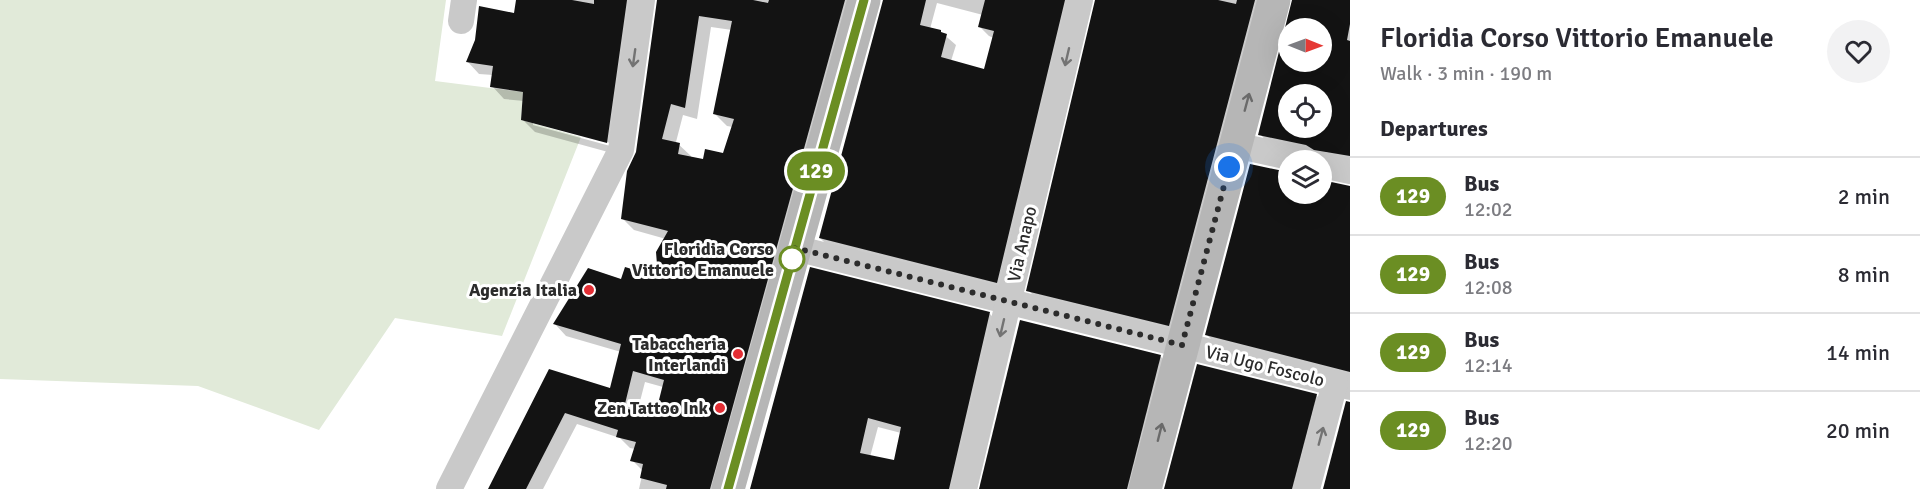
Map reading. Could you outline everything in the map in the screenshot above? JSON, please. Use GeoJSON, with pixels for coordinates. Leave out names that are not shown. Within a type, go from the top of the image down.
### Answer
{"type":"FeatureCollection","features":[{"type":"Feature","properties":{"kind":"main road"},"geometry":{"type":"LineString","coordinates":[[728,489],[864,0]]}},
{"type":"Feature","properties":{"kind":"main road"},"geometry":{"type":"LineString","coordinates":[[1145,489],[1274,0]]}},
{"type":"Feature","properties":{"kind":"street"},"geometry":{"type":"LineString","coordinates":[[449,489],[621,150],[642,0]]}},
{"type":"Feature","properties":{"kind":"street","name":"Via Anapo"},"geometry":{"type":"LineString","coordinates":[[964,489],[1080,0]]}},
{"type":"Feature","properties":{"kind":"street"},"geometry":{"type":"LineString","coordinates":[[1235,145],[1278,154]]}},
{"type":"Feature","properties":{"kind":"street"},"geometry":{"type":"LineString","coordinates":[[1332,167],[1350,171]]}},
{"type":"Feature","properties":{"kind":"street","name":"Via Ugo Foscolo"},"geometry":{"type":"LineString","coordinates":[[795,248],[1342,385]]}},
{"type":"Feature","properties":{"kind":"street"},"geometry":{"type":"LineString","coordinates":[[1307,489],[1342,385]]}},
{"type":"Feature","properties":{"kind":"green space"},"geometry":{"type":"Polygon","coordinates":[[[0,0],[446,0],[435,81],[523,92],[521,120],[581,137],[502,336],[395,318],[319,430],[198,386],[0,379],[0,0]]]}},
{"type":"Feature","properties":{"kind":"building"},"geometry":{"type":"Polygon","coordinates":[[[516,0],[572,0],[594,4],[594,0],[627,0],[607,143],[521,120],[523,92],[490,87],[493,66],[466,62],[475,40],[479,6],[514,13],[516,0]]]}},
{"type":"Feature","properties":{"kind":"building"},"geometry":{"type":"Polygon","coordinates":[[[657,0],[753,0],[768,3],[769,0],[845,0],[710,489],[666,489],[667,485],[640,478],[643,464],[630,461],[636,442],[616,437],[618,430],[565,413],[526,489],[488,489],[549,369],[610,388],[621,344],[553,324],[588,268],[621,279],[625,267],[658,277],[656,252],[668,231],[621,219],[627,171],[636,152],[657,0]],[[699,16],[685,108],[671,104],[662,139],[680,143],[678,154],[703,159],[705,149],[723,153],[734,119],[713,114],[732,21],[699,16]],[[633,371],[624,408],[655,416],[664,380],[633,371]]]}},
{"type":"Feature","properties":{"kind":"building"},"geometry":{"type":"Polygon","coordinates":[[[883,0],[926,0],[920,25],[941,30],[947,34],[941,57],[984,69],[994,31],[978,27],[985,0],[1065,0],[997,283],[819,238],[883,0]]]}},
{"type":"Feature","properties":{"kind":"building"},"geometry":{"type":"Polygon","coordinates":[[[1095,0],[1218,0],[1236,4],[1237,0],[1255,0],[1169,326],[1026,291],[1095,0]]]}},
{"type":"Feature","properties":{"kind":"building"},"geometry":{"type":"Polygon","coordinates":[[[1292,0],[1350,0],[1347,40],[1350,41],[1350,156],[1332,153],[1332,150],[1314,150],[1306,145],[1258,135],[1278,56],[1278,72],[1332,72],[1332,18],[1287,18],[1292,0]]]}},
{"type":"Feature","properties":{"kind":"building"},"geometry":{"type":"Polygon","coordinates":[[[1250,164],[1278,170],[1278,204],[1332,204],[1332,182],[1350,186],[1350,372],[1205,335],[1250,164]]]}},
{"type":"Feature","properties":{"kind":"building"},"geometry":{"type":"Polygon","coordinates":[[[810,267],[990,312],[949,489],[750,489],[810,267]],[[868,418],[860,453],[894,460],[901,427],[868,418]]]}},
{"type":"Feature","properties":{"kind":"building"},"geometry":{"type":"Polygon","coordinates":[[[1020,320],[1161,355],[1127,489],[979,489],[1020,320]]]}},
{"type":"Feature","properties":{"kind":"building"},"geometry":{"type":"Polygon","coordinates":[[[1197,364],[1317,394],[1292,489],[1164,489],[1197,364]]]}},
{"type":"Feature","properties":{"kind":"building"},"geometry":{"type":"Polygon","coordinates":[[[1346,401],[1350,402],[1350,489],[1323,489],[1346,401]]]}},
{"type":"Feature","properties":{"kind":"bus line","name":"129"},"geometry":{"type":"LineString","coordinates":[[728,489],[864,0]]}},
{"type":"Feature","properties":{"kind":"place","name":"Floridia Corso Vittorio Emanuele"},"geometry":{"type":"Point","coordinates":[792,259]}},
{"type":"Feature","properties":{"kind":"place","name":"Agenzia Italia"},"geometry":{"type":"Point","coordinates":[589,290]}},
{"type":"Feature","properties":{"kind":"place","name":"Tabaccheria Interlandi"},"geometry":{"type":"Point","coordinates":[738,354]}},
{"type":"Feature","properties":{"kind":"place","name":"Zen Tattoo Ink"},"geometry":{"type":"Point","coordinates":[720,408]}},
{"type":"Feature","properties":{"kind":"route"},"geometry":{"type":"LineString","coordinates":[[792,259],[795,248],[1182,345],[1229,167]]}}]}
